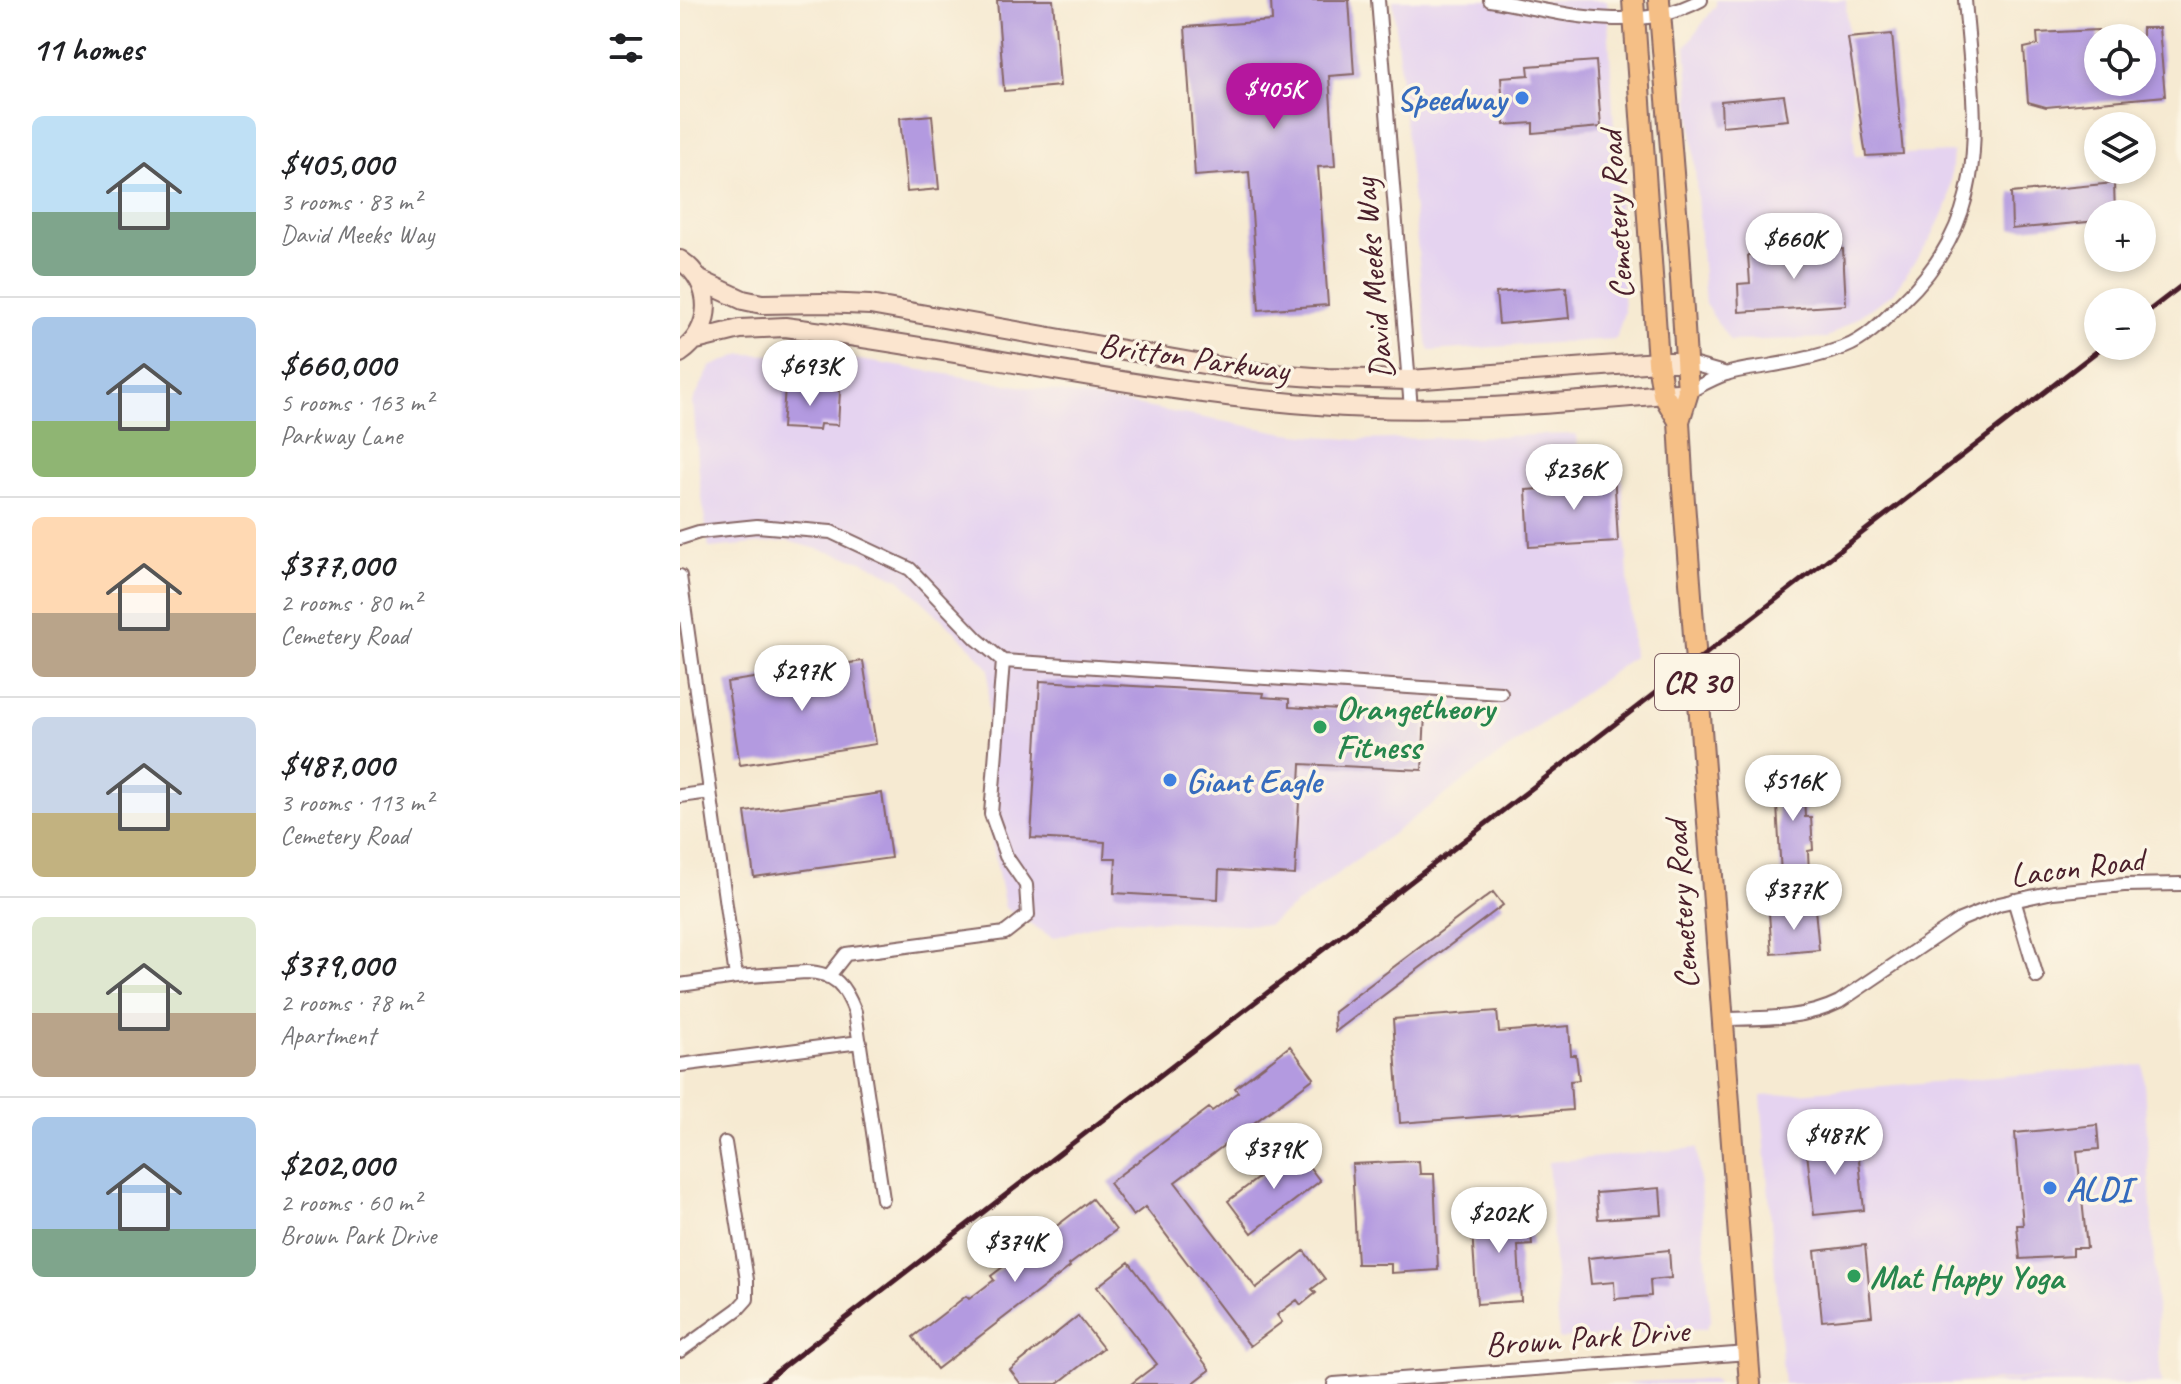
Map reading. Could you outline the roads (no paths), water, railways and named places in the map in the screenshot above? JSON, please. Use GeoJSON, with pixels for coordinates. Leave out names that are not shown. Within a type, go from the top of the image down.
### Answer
{"type":"FeatureCollection","features":[{"type":"Feature","properties":{"kind":"main road","name":"Cemetery Road"},"geometry":{"type":"LineString","coordinates":[[1659,8],[1688,392],[1679,421],[1750,1384]]}},
{"type":"Feature","properties":{"kind":"main road","name":"Cemetery Road"},"geometry":{"type":"LineString","coordinates":[[1634,10],[1658,362],[1663,394],[1679,421]]}},
{"type":"Feature","properties":{"kind":"main road"},"geometry":{"type":"LineString","coordinates":[[680,260],[690,266],[700,280],[706,295],[707,310],[704,326],[685,352]]}},
{"type":"Feature","properties":{"kind":"main road","name":"Britton Parkway"},"geometry":{"type":"LineString","coordinates":[[700,280],[743,300],[762,304],[870,305],[1261,373],[1410,380],[1685,362]]}},
{"type":"Feature","properties":{"kind":"main road","name":"Britton Parkway"},"geometry":{"type":"LineString","coordinates":[[685,352],[740,329],[785,327],[1216,395],[1319,406],[1411,409],[1495,407],[1688,392]]}},
{"type":"Feature","properties":{"kind":"street","name":"David Meeks Way"},"geometry":{"type":"LineString","coordinates":[[1378,0],[1411,409]]}},
{"type":"Feature","properties":{"kind":"street"},"geometry":{"type":"LineString","coordinates":[[1490,0],[1607,20],[1634,10],[1659,8],[1678,11],[1701,0]]}},
{"type":"Feature","properties":{"kind":"street"},"geometry":{"type":"LineString","coordinates":[[1688,392],[1727,374],[1784,364],[1848,346],[1875,328],[1916,289],[1951,239],[1966,203],[1970,184],[1975,130],[1965,0]]}},
{"type":"Feature","properties":{"kind":"street"},"geometry":{"type":"LineString","coordinates":[[1685,362],[1727,374]]}},
{"type":"Feature","properties":{"kind":"street"},"geometry":{"type":"LineString","coordinates":[[680,538],[699,532],[757,526],[831,532],[910,569],[977,639],[1003,661],[1501,693]]}},
{"type":"Feature","properties":{"kind":"street"},"geometry":{"type":"LineString","coordinates":[[680,576],[736,977]]}},
{"type":"Feature","properties":{"kind":"street"},"geometry":{"type":"LineString","coordinates":[[828,977],[846,954],[1005,933],[1028,915],[1026,885],[1006,856],[991,814],[1003,661]]}},
{"type":"Feature","properties":{"kind":"street"},"geometry":{"type":"LineString","coordinates":[[680,796],[710,792]]}},
{"type":"Feature","properties":{"kind":"street","name":"Lacon Road"},"geometry":{"type":"LineString","coordinates":[[1722,1019],[1786,1017],[1827,1008],[1960,920],[2014,900],[2106,886],[2181,884]]}},
{"type":"Feature","properties":{"kind":"street"},"geometry":{"type":"LineString","coordinates":[[2014,900],[2037,977]]}},
{"type":"Feature","properties":{"kind":"street"},"geometry":{"type":"LineString","coordinates":[[680,985],[806,972],[817,972],[838,981],[847,992],[855,1012],[883,1199]]}},
{"type":"Feature","properties":{"kind":"street"},"geometry":{"type":"LineString","coordinates":[[680,1065],[860,1042]]}},
{"type":"Feature","properties":{"kind":"street"},"geometry":{"type":"LineString","coordinates":[[680,1351],[747,1299],[747,1280],[725,1143]]}},
{"type":"Feature","properties":{"kind":"street","name":"Brown Park Drive"},"geometry":{"type":"LineString","coordinates":[[1334,1384],[1748,1353]]}},
{"type":"Feature","properties":{"kind":"railway"},"geometry":{"type":"LineString","coordinates":[[2156,305],[2181,286]]}},
{"type":"Feature","properties":{"kind":"railway"},"geometry":{"type":"LineString","coordinates":[[761,1384],[2086,360]]}},
{"type":"Feature","properties":{"kind":"place","name":"Speedway"},"geometry":{"type":"Point","coordinates":[1522,98]}},
{"type":"Feature","properties":{"kind":"place","name":"Orangetheory Fitness"},"geometry":{"type":"Point","coordinates":[1320,727]}},
{"type":"Feature","properties":{"kind":"place","name":"Giant Eagle"},"geometry":{"type":"Point","coordinates":[1170,780]}},
{"type":"Feature","properties":{"kind":"place","name":"ALDI"},"geometry":{"type":"Point","coordinates":[2050,1188]}},
{"type":"Feature","properties":{"kind":"place","name":"Mat Happy Yoga"},"geometry":{"type":"Point","coordinates":[1854,1276]}}]}
